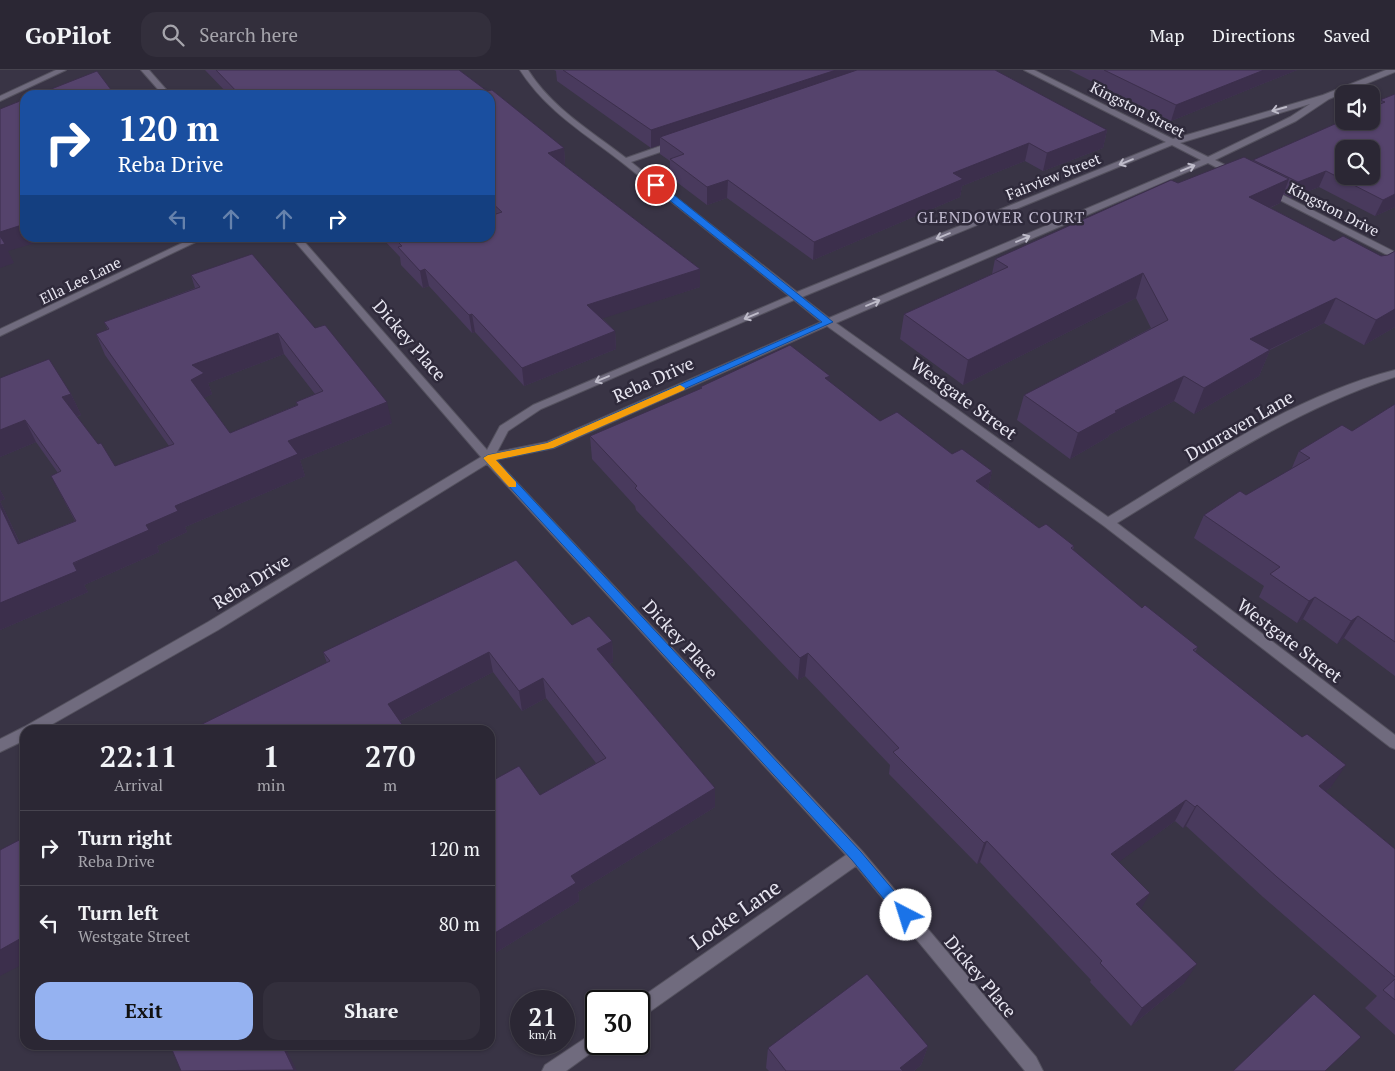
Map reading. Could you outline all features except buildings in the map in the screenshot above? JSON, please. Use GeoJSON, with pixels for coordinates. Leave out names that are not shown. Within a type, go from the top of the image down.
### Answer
{"type":"FeatureCollection","features":[{"type":"Feature","properties":{"kind":"street"},"geometry":{"type":"LineString","coordinates":[[0,99],[62,70]]}},
{"type":"Feature","properties":{"kind":"street"},"geometry":{"type":"LineString","coordinates":[[145,70],[163,90]]}},
{"type":"Feature","properties":{"kind":"street","name":"Westgate Street"},"geometry":{"type":"LineString","coordinates":[[524,70],[533,84],[560,112],[625,161],[828,322],[1108,523],[1395,743]]}},
{"type":"Feature","properties":{"kind":"street","name":"Kingston Street"},"geometry":{"type":"LineString","coordinates":[[1028,70],[1208,160]]}},
{"type":"Feature","properties":{"kind":"street","name":"Fairview Street"},"geometry":{"type":"LineString","coordinates":[[796,296],[1173,142],[1326,96],[1392,70]]}},
{"type":"Feature","properties":{"kind":"street","name":"Fairview Street"},"geometry":{"type":"LineString","coordinates":[[828,322],[1208,160],[1292,119],[1326,96]]}},
{"type":"Feature","properties":{"kind":"street"},"geometry":{"type":"LineString","coordinates":[[625,161],[682,142]]}},
{"type":"Feature","properties":{"kind":"street","name":"Kingston Drive"},"geometry":{"type":"LineString","coordinates":[[1208,160],[1395,256]]}},
{"type":"Feature","properties":{"kind":"street","name":"Ella Lee Lane"},"geometry":{"type":"LineString","coordinates":[[0,334],[191,242]]}},
{"type":"Feature","properties":{"kind":"street","name":"Dickey Place"},"geometry":{"type":"LineString","coordinates":[[299,242],[488,458],[856,856],[1030,1063],[1034,1071]]}},
{"type":"Feature","properties":{"kind":"street","name":"Reba Drive"},"geometry":{"type":"LineString","coordinates":[[488,458],[504,429],[537,407],[796,296]]}},
{"type":"Feature","properties":{"kind":"street","name":"Reba Drive"},"geometry":{"type":"LineString","coordinates":[[39,725],[213,626],[488,458],[550,446],[828,322]]}},
{"type":"Feature","properties":{"kind":"street","name":"Dunraven Lane"},"geometry":{"type":"LineString","coordinates":[[1108,523],[1297,410],[1366,381],[1395,373]]}},
{"type":"Feature","properties":{"kind":"street"},"geometry":{"type":"LineString","coordinates":[[0,746],[20,736]]}},
{"type":"Feature","properties":{"kind":"street","name":"Locke Lane"},"geometry":{"type":"LineString","coordinates":[[650,1001],[856,856]]}},
{"type":"Feature","properties":{"kind":"street"},"geometry":{"type":"LineString","coordinates":[[551,1071],[585,1047]]}},
{"type":"Feature","properties":{"kind":"slow traffic"},"geometry":{"type":"LineString","coordinates":[[513,485],[488,458],[550,446],[680,388]]}},
{"type":"Feature","properties":{"kind":"district","name":"GLENDOWER COURT"},"geometry":{"type":"Point","coordinates":[1001,217]}},
{"type":"Feature","properties":{"kind":"route"},"geometry":{"type":"LineString","coordinates":[[656,185],[828,322],[550,446],[488,458],[856,856],[906,915]]}}]}
